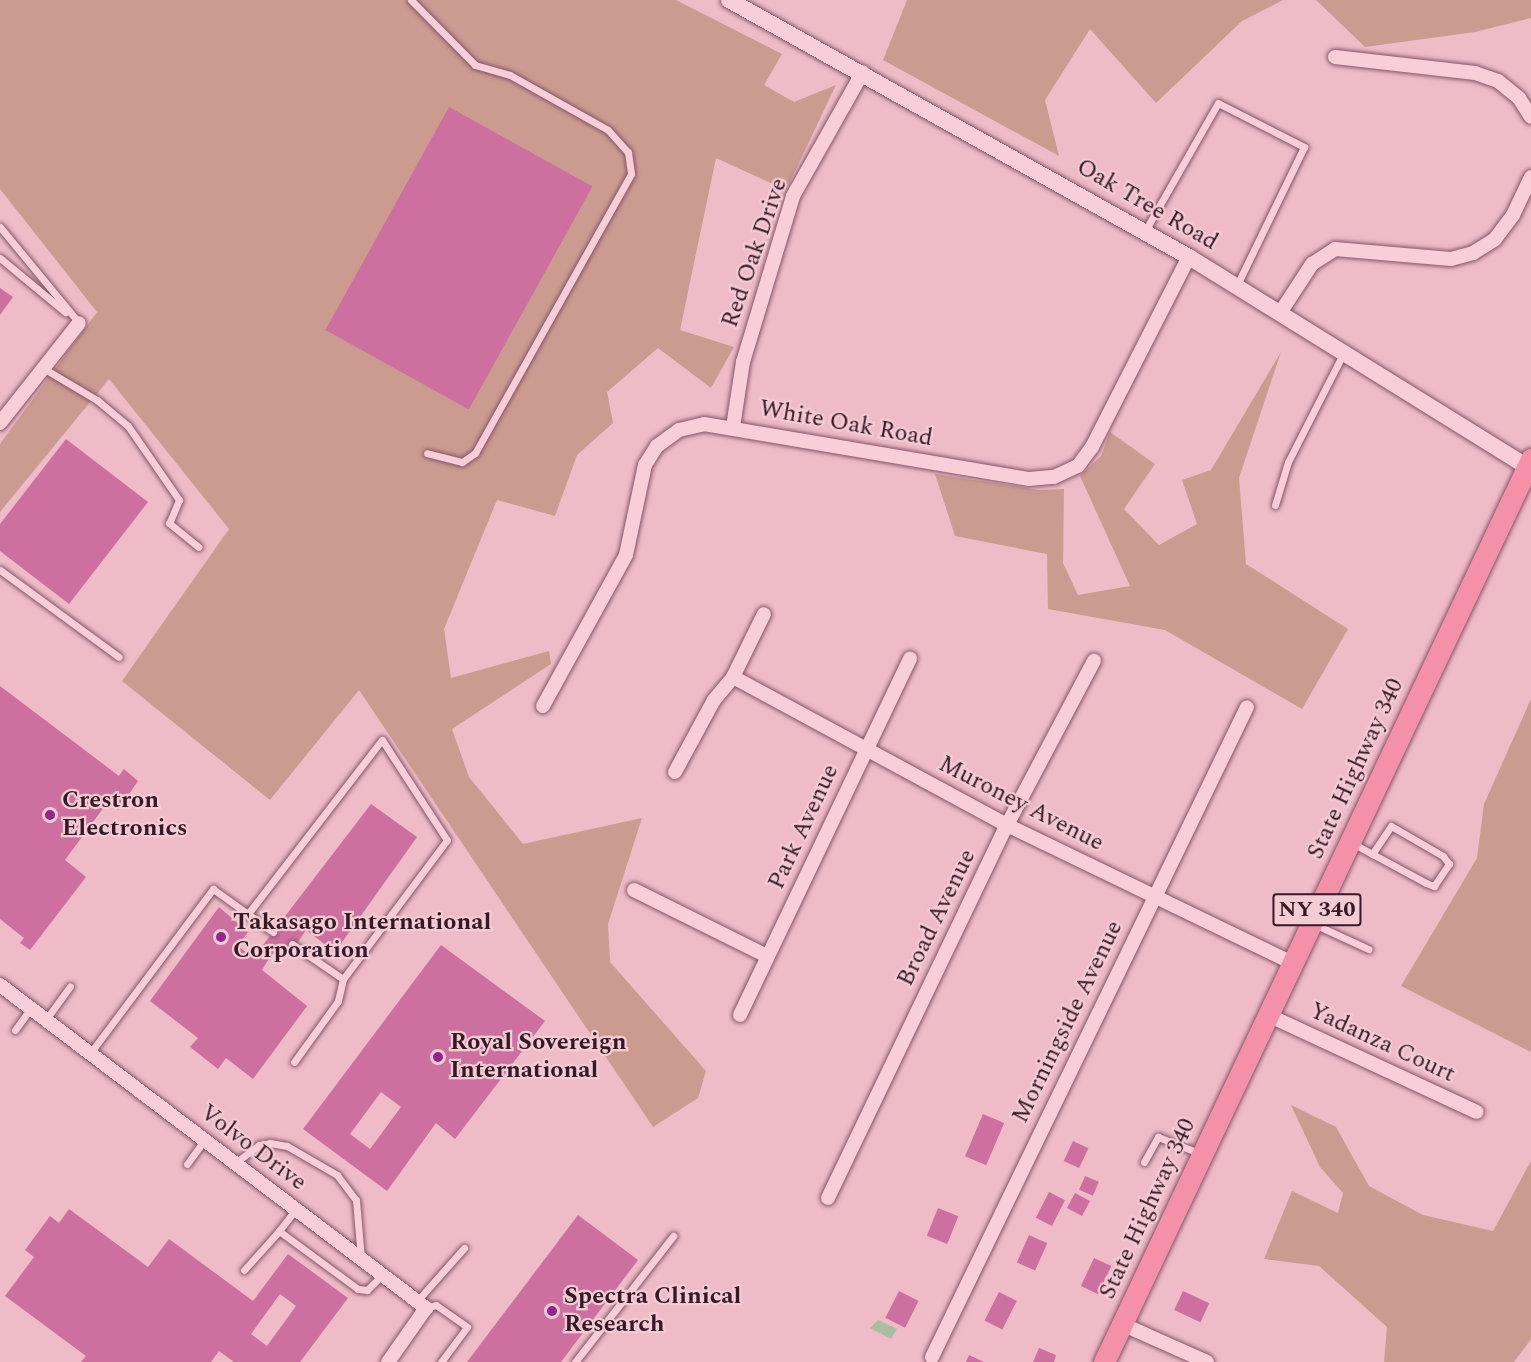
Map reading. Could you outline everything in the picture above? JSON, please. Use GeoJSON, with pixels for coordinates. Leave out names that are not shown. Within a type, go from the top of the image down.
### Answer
{"type":"FeatureCollection","features":[{"type":"Feature","properties":{"kind":"main road","name":"State Highway 340"},"geometry":{"type":"LineString","coordinates":[[1104,1362],[1530,465]]}},
{"type":"Feature","properties":{"kind":"street","name":"Oak Tree Road"},"geometry":{"type":"LineString","coordinates":[[729,0],[863,72],[1189,257],[1530,465]]}},
{"type":"Feature","properties":{"kind":"street"},"geometry":{"type":"LineString","coordinates":[[1335,57],[1475,73],[1505,86],[1519,98],[1531,117]]}},
{"type":"Feature","properties":{"kind":"street","name":"Red Oak Drive"},"geometry":{"type":"LineString","coordinates":[[733,427],[743,362],[793,196],[863,72]]}},
{"type":"Feature","properties":{"kind":"street"},"geometry":{"type":"LineString","coordinates":[[1280,313],[1312,264],[1335,249],[1451,259],[1473,253],[1501,231],[1531,177]]}},
{"type":"Feature","properties":{"kind":"street","name":"White Oak Road"},"geometry":{"type":"LineString","coordinates":[[543,706],[626,555],[645,465],[657,446],[679,430],[704,424],[733,427],[1029,479],[1054,477],[1078,466],[1092,447],[1189,257]]}},
{"type":"Feature","properties":{"kind":"street"},"geometry":{"type":"LineString","coordinates":[[1,420],[79,323]]}},
{"type":"Feature","properties":{"kind":"street"},"geometry":{"type":"LineString","coordinates":[[675,772],[714,700],[733,677],[764,614]]}},
{"type":"Feature","properties":{"kind":"street","name":"Park Avenue"},"geometry":{"type":"LineString","coordinates":[[740,1015],[910,659]]}},
{"type":"Feature","properties":{"kind":"street","name":"Broad Avenue"},"geometry":{"type":"LineString","coordinates":[[828,1198],[1007,825],[1094,661]]}},
{"type":"Feature","properties":{"kind":"street","name":"Muroney Avenue"},"geometry":{"type":"LineString","coordinates":[[733,677],[1007,825],[1292,963]]}},
{"type":"Feature","properties":{"kind":"street","name":"Morningside Avenue"},"geometry":{"type":"LineString","coordinates":[[932,1358],[1153,895],[1247,707]]}},
{"type":"Feature","properties":{"kind":"street"},"geometry":{"type":"LineString","coordinates":[[634,890],[767,956]]}},
{"type":"Feature","properties":{"kind":"street","name":"Volvo Drive"},"geometry":{"type":"LineString","coordinates":[[0,985],[47,1018],[422,1305]]}},
{"type":"Feature","properties":{"kind":"street","name":"Yadanza Court"},"geometry":{"type":"LineString","coordinates":[[1268,1015],[1477,1112]]}},
{"type":"Feature","properties":{"kind":"street"},"geometry":{"type":"LineString","coordinates":[[388,1362],[422,1305]]}},
{"type":"Feature","properties":{"kind":"street"},"geometry":{"type":"LineString","coordinates":[[1122,1323],[1207,1362]]}},
{"type":"Feature","properties":{"kind":"lane"},"geometry":{"type":"LineString","coordinates":[[411,0],[475,64],[510,75],[608,130],[628,152],[631,174],[475,453],[462,462],[427,453]]}},
{"type":"Feature","properties":{"kind":"lane"},"geometry":{"type":"LineString","coordinates":[[1144,231],[1218,103],[1304,147],[1237,285]]}},
{"type":"Feature","properties":{"kind":"lane"},"geometry":{"type":"LineString","coordinates":[[0,227],[79,323]]}},
{"type":"Feature","properties":{"kind":"lane"},"geometry":{"type":"LineString","coordinates":[[0,258],[79,323]]}},
{"type":"Feature","properties":{"kind":"lane"},"geometry":{"type":"LineString","coordinates":[[1275,505],[1288,462],[1343,353]]}},
{"type":"Feature","properties":{"kind":"lane"},"geometry":{"type":"LineString","coordinates":[[43,368],[98,400],[128,426],[179,500],[170,523],[199,547]]}},
{"type":"Feature","properties":{"kind":"lane"},"geometry":{"type":"LineString","coordinates":[[0,570],[119,657]]}},
{"type":"Feature","properties":{"kind":"lane"},"geometry":{"type":"LineString","coordinates":[[247,915],[382,740],[447,840],[343,979],[338,1000],[294,1062]]}},
{"type":"Feature","properties":{"kind":"lane"},"geometry":{"type":"LineString","coordinates":[[1350,842],[1372,854],[1434,886],[1449,864],[1443,856],[1391,826],[1372,854]]}},
{"type":"Feature","properties":{"kind":"lane"},"geometry":{"type":"LineString","coordinates":[[91,1052],[213,889],[273,932]]}},
{"type":"Feature","properties":{"kind":"lane"},"geometry":{"type":"LineString","coordinates":[[1311,922],[1368,949]]}},
{"type":"Feature","properties":{"kind":"lane"},"geometry":{"type":"LineString","coordinates":[[292,945],[343,979]]}},
{"type":"Feature","properties":{"kind":"lane"},"geometry":{"type":"LineString","coordinates":[[47,1018],[70,986]]}},
{"type":"Feature","properties":{"kind":"lane"},"geometry":{"type":"LineString","coordinates":[[15,1030],[31,1007]]}},
{"type":"Feature","properties":{"kind":"lane"},"geometry":{"type":"LineString","coordinates":[[1144,1162],[1158,1137],[1202,1155]]}},
{"type":"Feature","properties":{"kind":"lane"},"geometry":{"type":"LineString","coordinates":[[187,1164],[205,1139]]}},
{"type":"Feature","properties":{"kind":"lane"},"geometry":{"type":"LineString","coordinates":[[235,1163],[259,1145],[270,1143],[287,1146],[337,1174],[356,1200],[361,1258]]}},
{"type":"Feature","properties":{"kind":"lane"},"geometry":{"type":"LineString","coordinates":[[244,1270],[296,1209]]}},
{"type":"Feature","properties":{"kind":"lane"},"geometry":{"type":"LineString","coordinates":[[279,1231],[358,1289],[367,1290],[382,1275]]}},
{"type":"Feature","properties":{"kind":"lane"},"geometry":{"type":"LineString","coordinates":[[575,1362],[673,1236]]}},
{"type":"Feature","properties":{"kind":"lane"},"geometry":{"type":"LineString","coordinates":[[422,1305],[464,1248]]}},
{"type":"Feature","properties":{"kind":"lane"},"geometry":{"type":"LineString","coordinates":[[422,1305],[436,1305],[467,1327],[441,1362]]}},
{"type":"Feature","properties":{"kind":"shaded area"},"geometry":{"type":"Polygon","coordinates":[[[0,0],[676,0],[782,54],[764,85],[794,102],[836,85],[786,190],[716,158],[680,330],[734,347],[711,388],[658,348],[607,392],[613,423],[577,455],[555,516],[497,500],[444,629],[451,678],[549,651],[551,664],[452,729],[469,777],[523,844],[642,818],[608,924],[610,962],[706,1071],[698,1098],[653,1127],[359,690],[270,800],[122,681],[229,529],[109,379],[0,512],[0,444],[97,312],[0,189],[0,0]]]}},
{"type":"Feature","properties":{"kind":"shaded area"},"geometry":{"type":"Polygon","coordinates":[[[907,0],[1283,0],[1242,21],[1156,103],[1090,29],[1045,100],[1059,156],[883,60],[907,0]]]}},
{"type":"Feature","properties":{"kind":"shaded area"},"geometry":{"type":"Polygon","coordinates":[[[1316,0],[1531,0],[1531,18],[1475,32],[1365,47],[1316,0]]]}},
{"type":"Feature","properties":{"kind":"shaded area"},"geometry":{"type":"Polygon","coordinates":[[[1281,352],[1239,478],[1246,564],[1348,629],[1302,709],[1165,630],[1048,609],[1047,554],[955,536],[935,474],[1039,490],[1064,489],[1063,563],[1078,595],[1130,586],[1080,476],[1101,456],[1110,432],[1155,464],[1124,509],[1159,545],[1197,524],[1182,480],[1211,470],[1281,352]]]}},
{"type":"Feature","properties":{"kind":"shaded area"},"geometry":{"type":"Polygon","coordinates":[[[1531,699],[1531,1052],[1401,986],[1477,858],[1484,804],[1531,699]]]}},
{"type":"Feature","properties":{"kind":"shaded area"},"geometry":{"type":"Polygon","coordinates":[[[1291,1105],[1336,1127],[1369,1186],[1423,1215],[1493,1231],[1531,1161],[1531,1339],[1514,1362],[1384,1362],[1387,1327],[1319,1266],[1264,1259],[1292,1191],[1338,1213],[1343,1193],[1320,1167],[1291,1105]]]}},
{"type":"Feature","properties":{"kind":"shaded area"},"geometry":{"type":"Polygon","coordinates":[[[878,1320],[897,1329],[891,1339],[870,1328],[878,1320]]]}},
{"type":"Feature","properties":{"kind":"building"},"geometry":{"type":"Polygon","coordinates":[[[449,107],[592,187],[469,410],[325,330],[449,107]]]}},
{"type":"Feature","properties":{"kind":"building"},"geometry":{"type":"Polygon","coordinates":[[[0,288],[13,297],[0,315],[0,288]]]}},
{"type":"Feature","properties":{"kind":"building"},"geometry":{"type":"Polygon","coordinates":[[[66,439],[148,502],[69,604],[0,551],[0,524],[66,439]]]}},
{"type":"Feature","properties":{"kind":"building","name":"Crestron Electronics"},"geometry":{"type":"Polygon","coordinates":[[[0,686],[119,776],[124,769],[138,781],[118,810],[107,803],[65,860],[86,877],[30,950],[20,943],[24,938],[0,919],[0,686]]]}},
{"type":"Feature","properties":{"kind":"building","name":"Takasago International Corporation"},"geometry":{"type":"Polygon","coordinates":[[[371,804],[417,837],[335,952],[306,930],[298,942],[272,954],[262,970],[307,1006],[253,1079],[226,1058],[218,1069],[190,1047],[198,1038],[150,1001],[219,907],[248,932],[238,946],[253,958],[371,804]]]}},
{"type":"Feature","properties":{"kind":"building","name":"Royal Sovereign International"},"geometry":{"type":"Polygon","coordinates":[[[441,945],[545,1021],[455,1139],[436,1123],[387,1191],[303,1129],[441,945]],[[381,1092],[350,1134],[370,1149],[401,1107],[381,1092]]]}},
{"type":"Feature","properties":{"kind":"building"},"geometry":{"type":"Polygon","coordinates":[[[983,1114],[1004,1123],[986,1165],[965,1156],[983,1114]]]}},
{"type":"Feature","properties":{"kind":"building"},"geometry":{"type":"Polygon","coordinates":[[[1073,1141],[1088,1148],[1079,1168],[1064,1161],[1073,1141]]]}},
{"type":"Feature","properties":{"kind":"building"},"geometry":{"type":"Polygon","coordinates":[[[1085,1176],[1099,1182],[1093,1196],[1079,1190],[1085,1176]]]}},
{"type":"Feature","properties":{"kind":"building"},"geometry":{"type":"Polygon","coordinates":[[[1049,1192],[1065,1200],[1052,1226],[1036,1218],[1049,1192]]]}},
{"type":"Feature","properties":{"kind":"building"},"geometry":{"type":"Polygon","coordinates":[[[1075,1193],[1090,1201],[1082,1216],[1067,1208],[1075,1193]]]}},
{"type":"Feature","properties":{"kind":"building"},"geometry":{"type":"Polygon","coordinates":[[[938,1208],[958,1216],[947,1244],[927,1236],[938,1208]]]}},
{"type":"Feature","properties":{"kind":"building"},"geometry":{"type":"Polygon","coordinates":[[[69,1209],[148,1267],[169,1239],[253,1301],[288,1254],[348,1298],[300,1362],[234,1362],[219,1351],[211,1362],[81,1362],[86,1356],[5,1296],[34,1257],[25,1250],[50,1216],[59,1223],[69,1209]],[[280,1294],[251,1334],[267,1346],[296,1306],[280,1294]]]}},
{"type":"Feature","properties":{"kind":"building","name":"Spectra Clinical Research"},"geometry":{"type":"Polygon","coordinates":[[[578,1215],[638,1260],[561,1362],[467,1362],[578,1215]]]}},
{"type":"Feature","properties":{"kind":"building"},"geometry":{"type":"Polygon","coordinates":[[[1029,1235],[1047,1243],[1035,1271],[1017,1262],[1029,1235]]]}},
{"type":"Feature","properties":{"kind":"building"},"geometry":{"type":"Polygon","coordinates":[[[1094,1258],[1111,1266],[1098,1294],[1081,1286],[1094,1258]]]}},
{"type":"Feature","properties":{"kind":"building"},"geometry":{"type":"Polygon","coordinates":[[[899,1291],[919,1301],[905,1328],[885,1318],[899,1291]]]}},
{"type":"Feature","properties":{"kind":"building"},"geometry":{"type":"Polygon","coordinates":[[[1183,1291],[1209,1303],[1200,1322],[1174,1310],[1183,1291]]]}},
{"type":"Feature","properties":{"kind":"building"},"geometry":{"type":"Polygon","coordinates":[[[999,1292],[1017,1301],[1002,1330],[984,1321],[999,1292]]]}},
{"type":"Feature","properties":{"kind":"building"},"geometry":{"type":"Polygon","coordinates":[[[1039,1348],[1056,1355],[1054,1362],[1033,1362],[1039,1348]]]}},
{"type":"Feature","properties":{"kind":"building"},"geometry":{"type":"Polygon","coordinates":[[[969,1355],[984,1362],[966,1362],[969,1355]]]}},
{"type":"Feature","properties":{"kind":"place","name":"Crestron Electronics"},"geometry":{"type":"Point","coordinates":[50,815]}},
{"type":"Feature","properties":{"kind":"place","name":"Takasago International Corporation"},"geometry":{"type":"Point","coordinates":[221,937]}},
{"type":"Feature","properties":{"kind":"place","name":"Royal Sovereign International"},"geometry":{"type":"Point","coordinates":[438,1057]}},
{"type":"Feature","properties":{"kind":"place","name":"Spectra Clinical Research"},"geometry":{"type":"Point","coordinates":[552,1311]}}]}
